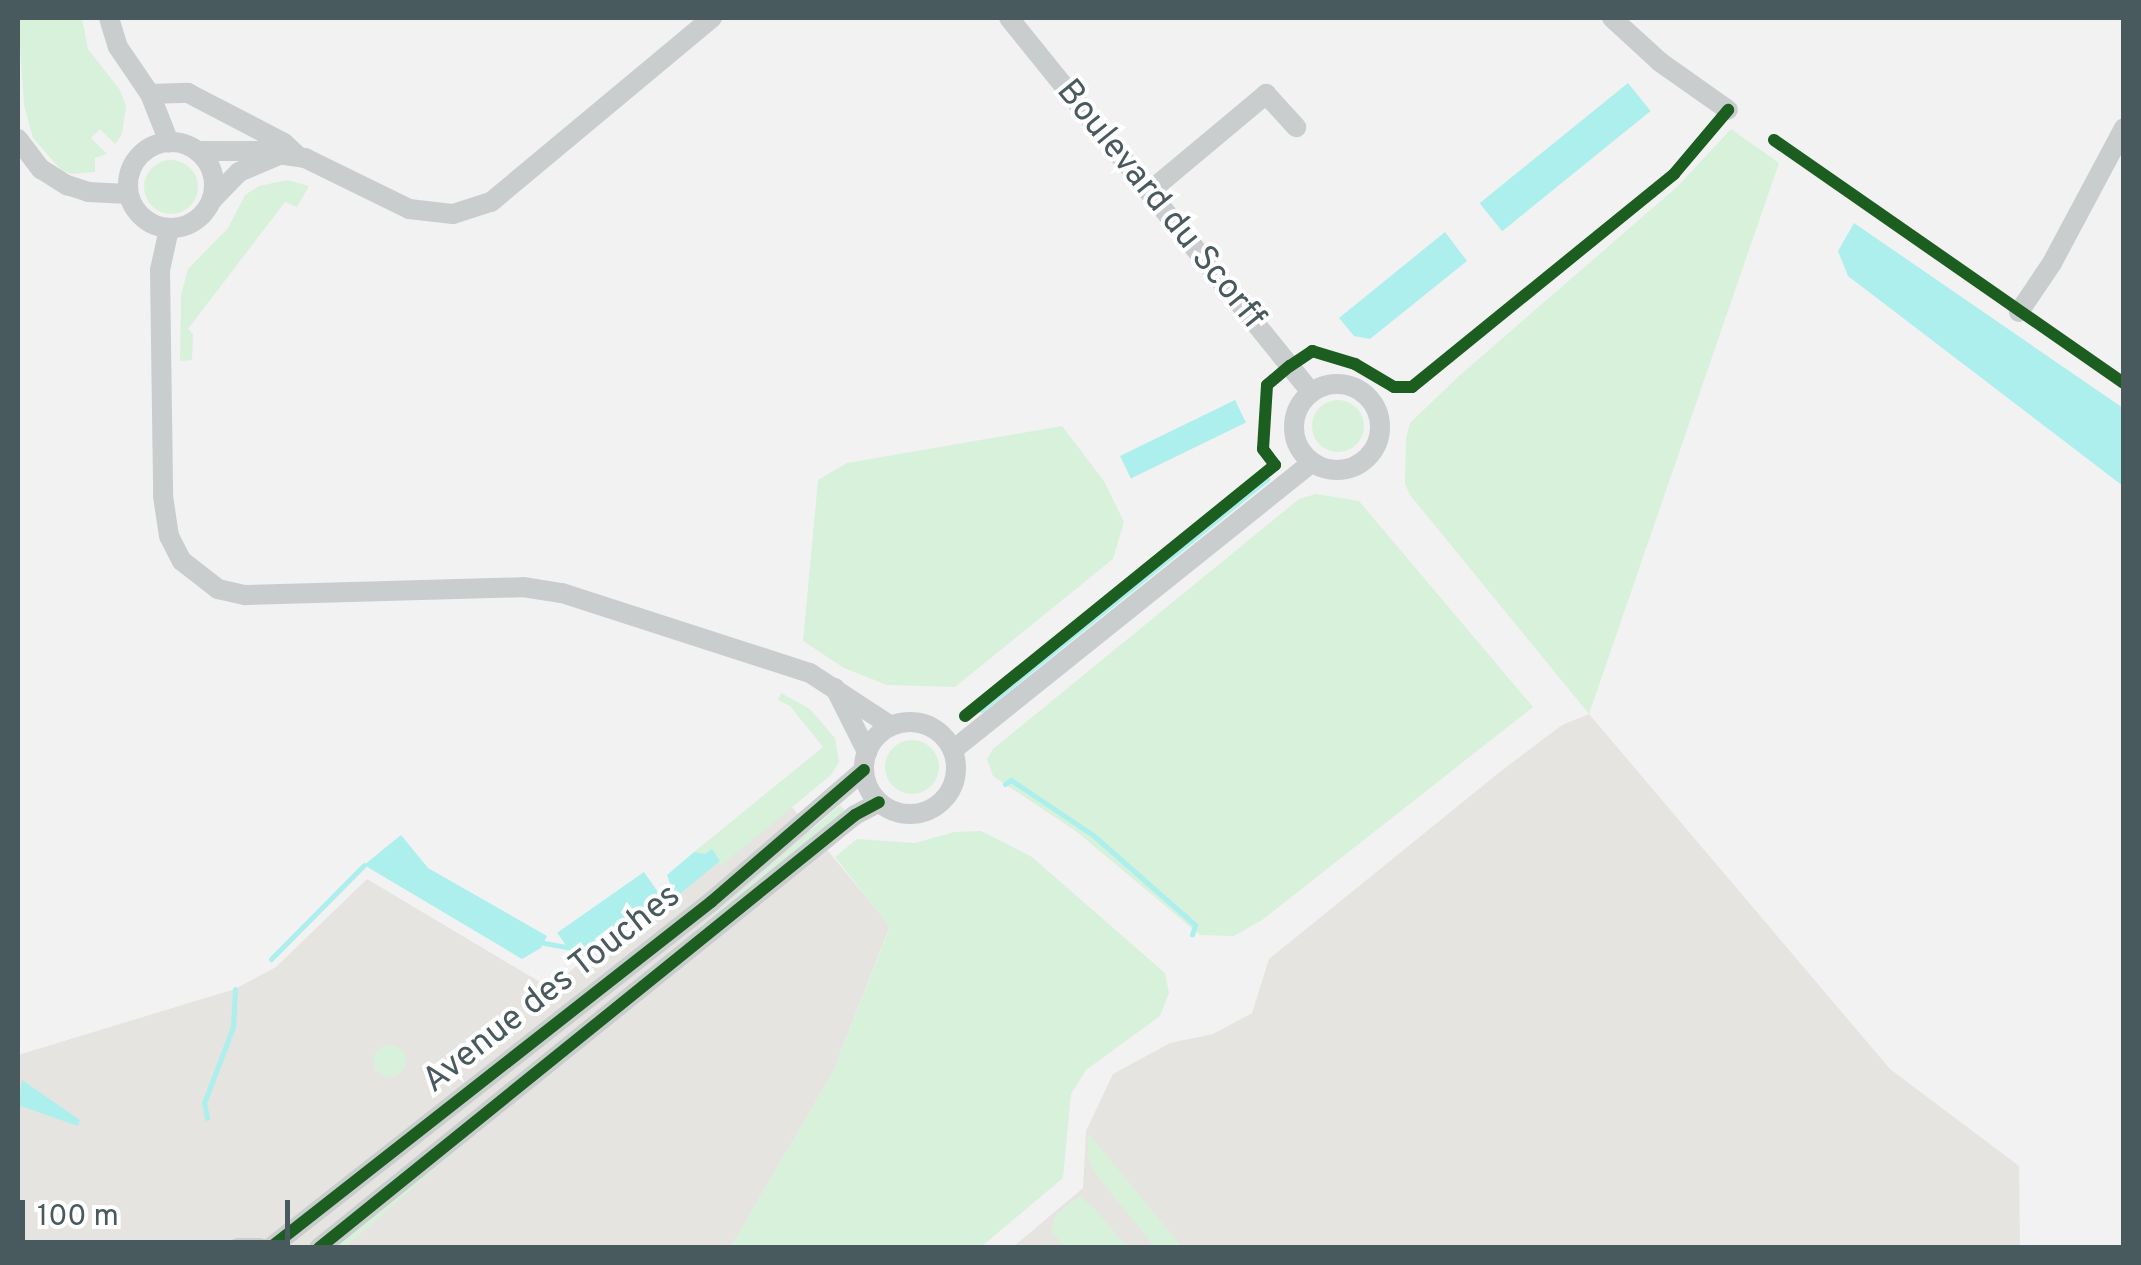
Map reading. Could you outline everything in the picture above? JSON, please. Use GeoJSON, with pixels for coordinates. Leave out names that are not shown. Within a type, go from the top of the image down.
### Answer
{"type":"FeatureCollection","features":[{"type":"Feature","properties":{"kind":"street"},"geometry":{"type":"LineString","coordinates":[[109,18],[118,48],[150,94],[169,142]]}},
{"type":"Feature","properties":{"kind":"street"},"geometry":{"type":"LineString","coordinates":[[289,156],[239,172],[195,222],[168,229],[144,219],[128,194],[132,165],[142,153],[169,142],[197,150],[289,156],[409,209],[453,214],[491,202],[712,18]]}},
{"type":"Feature","properties":{"kind":"street","name":"Boulevard du Scorff"},"geometry":{"type":"LineString","coordinates":[[1009,18],[1311,392]]}},
{"type":"Feature","properties":{"kind":"street"},"geometry":{"type":"LineString","coordinates":[[1612,18],[1660,62],[1728,110]]}},
{"type":"Feature","properties":{"kind":"street"},"geometry":{"type":"LineString","coordinates":[[150,94],[188,93],[284,144],[289,156]]}},
{"type":"Feature","properties":{"kind":"street"},"geometry":{"type":"LineString","coordinates":[[1149,192],[1266,94],[1296,128]]}},
{"type":"Feature","properties":{"kind":"street"},"geometry":{"type":"LineString","coordinates":[[2019,312],[2052,264],[2124,128]]}},
{"type":"Feature","properties":{"kind":"street"},"geometry":{"type":"LineString","coordinates":[[18,139],[41,169],[67,186],[128,194]]}},
{"type":"Feature","properties":{"kind":"street"},"geometry":{"type":"LineString","coordinates":[[197,150],[213,174],[211,201]]}},
{"type":"Feature","properties":{"kind":"street"},"geometry":{"type":"LineString","coordinates":[[168,229],[160,270],[163,496],[169,536],[182,561],[218,589],[245,595],[522,588],[562,593],[810,673],[891,726]]}},
{"type":"Feature","properties":{"kind":"street"},"geometry":{"type":"LineString","coordinates":[[1332,384],[1360,390],[1376,407],[1380,425],[1371,454],[1352,468],[1338,471],[1311,462],[1298,447],[1294,426],[1302,402],[1311,392],[1332,384]]}},
{"type":"Feature","properties":{"kind":"street"},"geometry":{"type":"LineString","coordinates":[[953,750],[1311,462]]}},
{"type":"Feature","properties":{"kind":"street"},"geometry":{"type":"LineString","coordinates":[[834,686],[880,802],[903,813],[921,813],[937,805],[956,776],[953,750],[942,734],[926,724],[908,722],[891,726],[876,737],[866,761]]}},
{"type":"Feature","properties":{"kind":"street","name":"Avenue des Touches"},"geometry":{"type":"LineString","coordinates":[[270,1248],[710,902],[866,761]]}},
{"type":"Feature","properties":{"kind":"street","name":"Avenue des Touches"},"geometry":{"type":"LineString","coordinates":[[319,1248],[840,826],[880,802]]}},
{"type":"Feature","properties":{"kind":"street"},"geometry":{"type":"LineString","coordinates":[[238,1248],[260,1248]]}},
{"type":"Feature","properties":{"kind":"shaded area"},"geometry":{"type":"Polygon","coordinates":[[[1589,714],[1890,1069],[2019,1166],[2020,1247],[1012,1248],[1083,1188],[1086,1131],[1113,1074],[1170,1043],[1213,1034],[1252,1013],[1269,959],[1501,771],[1562,725],[1589,714]]]}},
{"type":"Feature","properties":{"kind":"shaded area"},"geometry":{"type":"Polygon","coordinates":[[[782,795],[890,926],[833,1072],[731,1247],[18,1248],[18,1055],[235,989],[276,967],[367,879],[550,988],[782,795]]]}},
{"type":"Feature","properties":{"kind":"green space"},"geometry":{"type":"Polygon","coordinates":[[[18,18],[82,18],[88,49],[120,90],[126,106],[122,134],[115,144],[100,129],[91,138],[107,154],[95,158],[95,172],[72,174],[61,170],[33,138],[24,105],[18,18]]]}},
{"type":"Feature","properties":{"kind":"green space"},"geometry":{"type":"Polygon","coordinates":[[[1731,129],[1779,163],[1589,714],[1410,495],[1405,484],[1406,439],[1410,423],[1459,376],[1678,186],[1731,129]]]}},
{"type":"Feature","properties":{"kind":"green space"},"geometry":{"type":"Polygon","coordinates":[[[171,160],[190,168],[198,187],[190,206],[171,214],[152,206],[144,187],[152,168],[171,160]]]}},
{"type":"Feature","properties":{"kind":"green space"},"geometry":{"type":"Polygon","coordinates":[[[287,180],[309,186],[297,207],[285,202],[188,329],[193,334],[192,360],[180,361],[181,295],[188,269],[228,228],[245,195],[259,186],[287,180]]]}},
{"type":"Feature","properties":{"kind":"green space"},"geometry":{"type":"Polygon","coordinates":[[[1338,400],[1356,408],[1364,426],[1356,444],[1338,452],[1320,444],[1312,426],[1320,408],[1338,400]]]}},
{"type":"Feature","properties":{"kind":"green space"},"geometry":{"type":"Polygon","coordinates":[[[1062,426],[1104,481],[1124,522],[1113,559],[955,687],[887,685],[844,668],[803,641],[818,480],[847,463],[1062,426]]]}},
{"type":"Feature","properties":{"kind":"green space"},"geometry":{"type":"Polygon","coordinates":[[[1316,494],[1359,501],[1533,707],[1262,920],[1234,936],[1200,935],[1077,832],[993,776],[987,759],[993,749],[1299,499],[1316,494]]]}},
{"type":"Feature","properties":{"kind":"green space"},"geometry":{"type":"Polygon","coordinates":[[[781,693],[810,709],[835,738],[839,762],[831,775],[722,865],[694,852],[823,747],[790,706],[778,700],[781,693]]]}},
{"type":"Feature","properties":{"kind":"green space"},"geometry":{"type":"Polygon","coordinates":[[[912,740],[931,748],[939,767],[931,786],[912,794],[893,786],[885,767],[893,748],[912,740]]]}},
{"type":"Feature","properties":{"kind":"green space"},"geometry":{"type":"Polygon","coordinates":[[[840,805],[846,812],[344,1248],[330,1248],[840,805]]]}},
{"type":"Feature","properties":{"kind":"green space"},"geometry":{"type":"Polygon","coordinates":[[[981,831],[1032,857],[1165,973],[1169,993],[1160,1016],[1086,1070],[1071,1094],[1063,1178],[981,1247],[731,1247],[833,1072],[890,927],[835,857],[857,839],[915,843],[954,832],[981,831]]]}},
{"type":"Feature","properties":{"kind":"green space"},"geometry":{"type":"Polygon","coordinates":[[[390,1045],[401,1050],[406,1061],[401,1072],[390,1077],[379,1072],[374,1061],[379,1050],[390,1045]]]}},
{"type":"Feature","properties":{"kind":"green space"},"geometry":{"type":"Polygon","coordinates":[[[1088,1134],[1182,1247],[1155,1247],[1094,1172],[1087,1156],[1088,1134]]]}},
{"type":"Feature","properties":{"kind":"green space"},"geometry":{"type":"Polygon","coordinates":[[[1079,1196],[1127,1247],[1065,1247],[1051,1231],[1056,1215],[1079,1196]]]}},
{"type":"Feature","properties":{"kind":"water"},"geometry":{"type":"Polygon","coordinates":[[[1628,83],[1651,111],[1502,231],[1480,203],[1628,83]]]}},
{"type":"Feature","properties":{"kind":"water"},"geometry":{"type":"Polygon","coordinates":[[[1854,223],[2123,408],[2123,486],[1848,276],[1838,251],[1854,223]]]}},
{"type":"Feature","properties":{"kind":"water"},"geometry":{"type":"Polygon","coordinates":[[[1445,232],[1467,261],[1370,339],[1354,336],[1339,318],[1445,232]]]}},
{"type":"Feature","properties":{"kind":"water"},"geometry":{"type":"Polygon","coordinates":[[[1235,400],[1246,422],[1131,479],[1120,456],[1235,400]]]}},
{"type":"Feature","properties":{"kind":"water"},"geometry":{"type":"Polygon","coordinates":[[[401,835],[428,868],[547,936],[541,948],[522,959],[364,865],[401,835]]]}},
{"type":"Feature","properties":{"kind":"water"},"geometry":{"type":"Polygon","coordinates":[[[712,849],[720,861],[675,898],[667,875],[694,852],[705,854],[712,849]]]}},
{"type":"Feature","properties":{"kind":"water"},"geometry":{"type":"Polygon","coordinates":[[[644,872],[665,902],[578,963],[557,933],[644,872]]]}},
{"type":"Feature","properties":{"kind":"water"},"geometry":{"type":"Polygon","coordinates":[[[22,1080],[80,1120],[78,1126],[18,1105],[22,1080]]]}},
{"type":"Feature","properties":{"kind":"waterway"},"geometry":{"type":"LineString","coordinates":[[981,710],[1267,479]]}},
{"type":"Feature","properties":{"kind":"waterway"},"geometry":{"type":"LineString","coordinates":[[1005,784],[1011,780],[1093,835],[1195,925],[1192,935]]}},
{"type":"Feature","properties":{"kind":"waterway"},"geometry":{"type":"LineString","coordinates":[[271,959],[364,865]]}},
{"type":"Feature","properties":{"kind":"waterway"},"geometry":{"type":"LineString","coordinates":[[544,943],[571,948]]}},
{"type":"Feature","properties":{"kind":"waterway"},"geometry":{"type":"LineString","coordinates":[[207,1118],[204,1103],[233,1027],[235,989]]}},
{"type":"Feature","properties":{"kind":"cycle path"},"geometry":{"type":"LineString","coordinates":[[965,716],[1275,465],[1263,449],[1267,385],[1290,366],[1312,351],[1355,364],[1394,387],[1412,387],[1674,174],[1728,110]]}},
{"type":"Feature","properties":{"kind":"cycle path"},"geometry":{"type":"LineString","coordinates":[[1774,140],[2124,383]]}},
{"type":"Feature","properties":{"kind":"cycle path"},"geometry":{"type":"LineString","coordinates":[[270,1248],[711,902],[864,770]]}},
{"type":"Feature","properties":{"kind":"cycle path"},"geometry":{"type":"LineString","coordinates":[[319,1248],[855,815],[879,802]]}}]}
